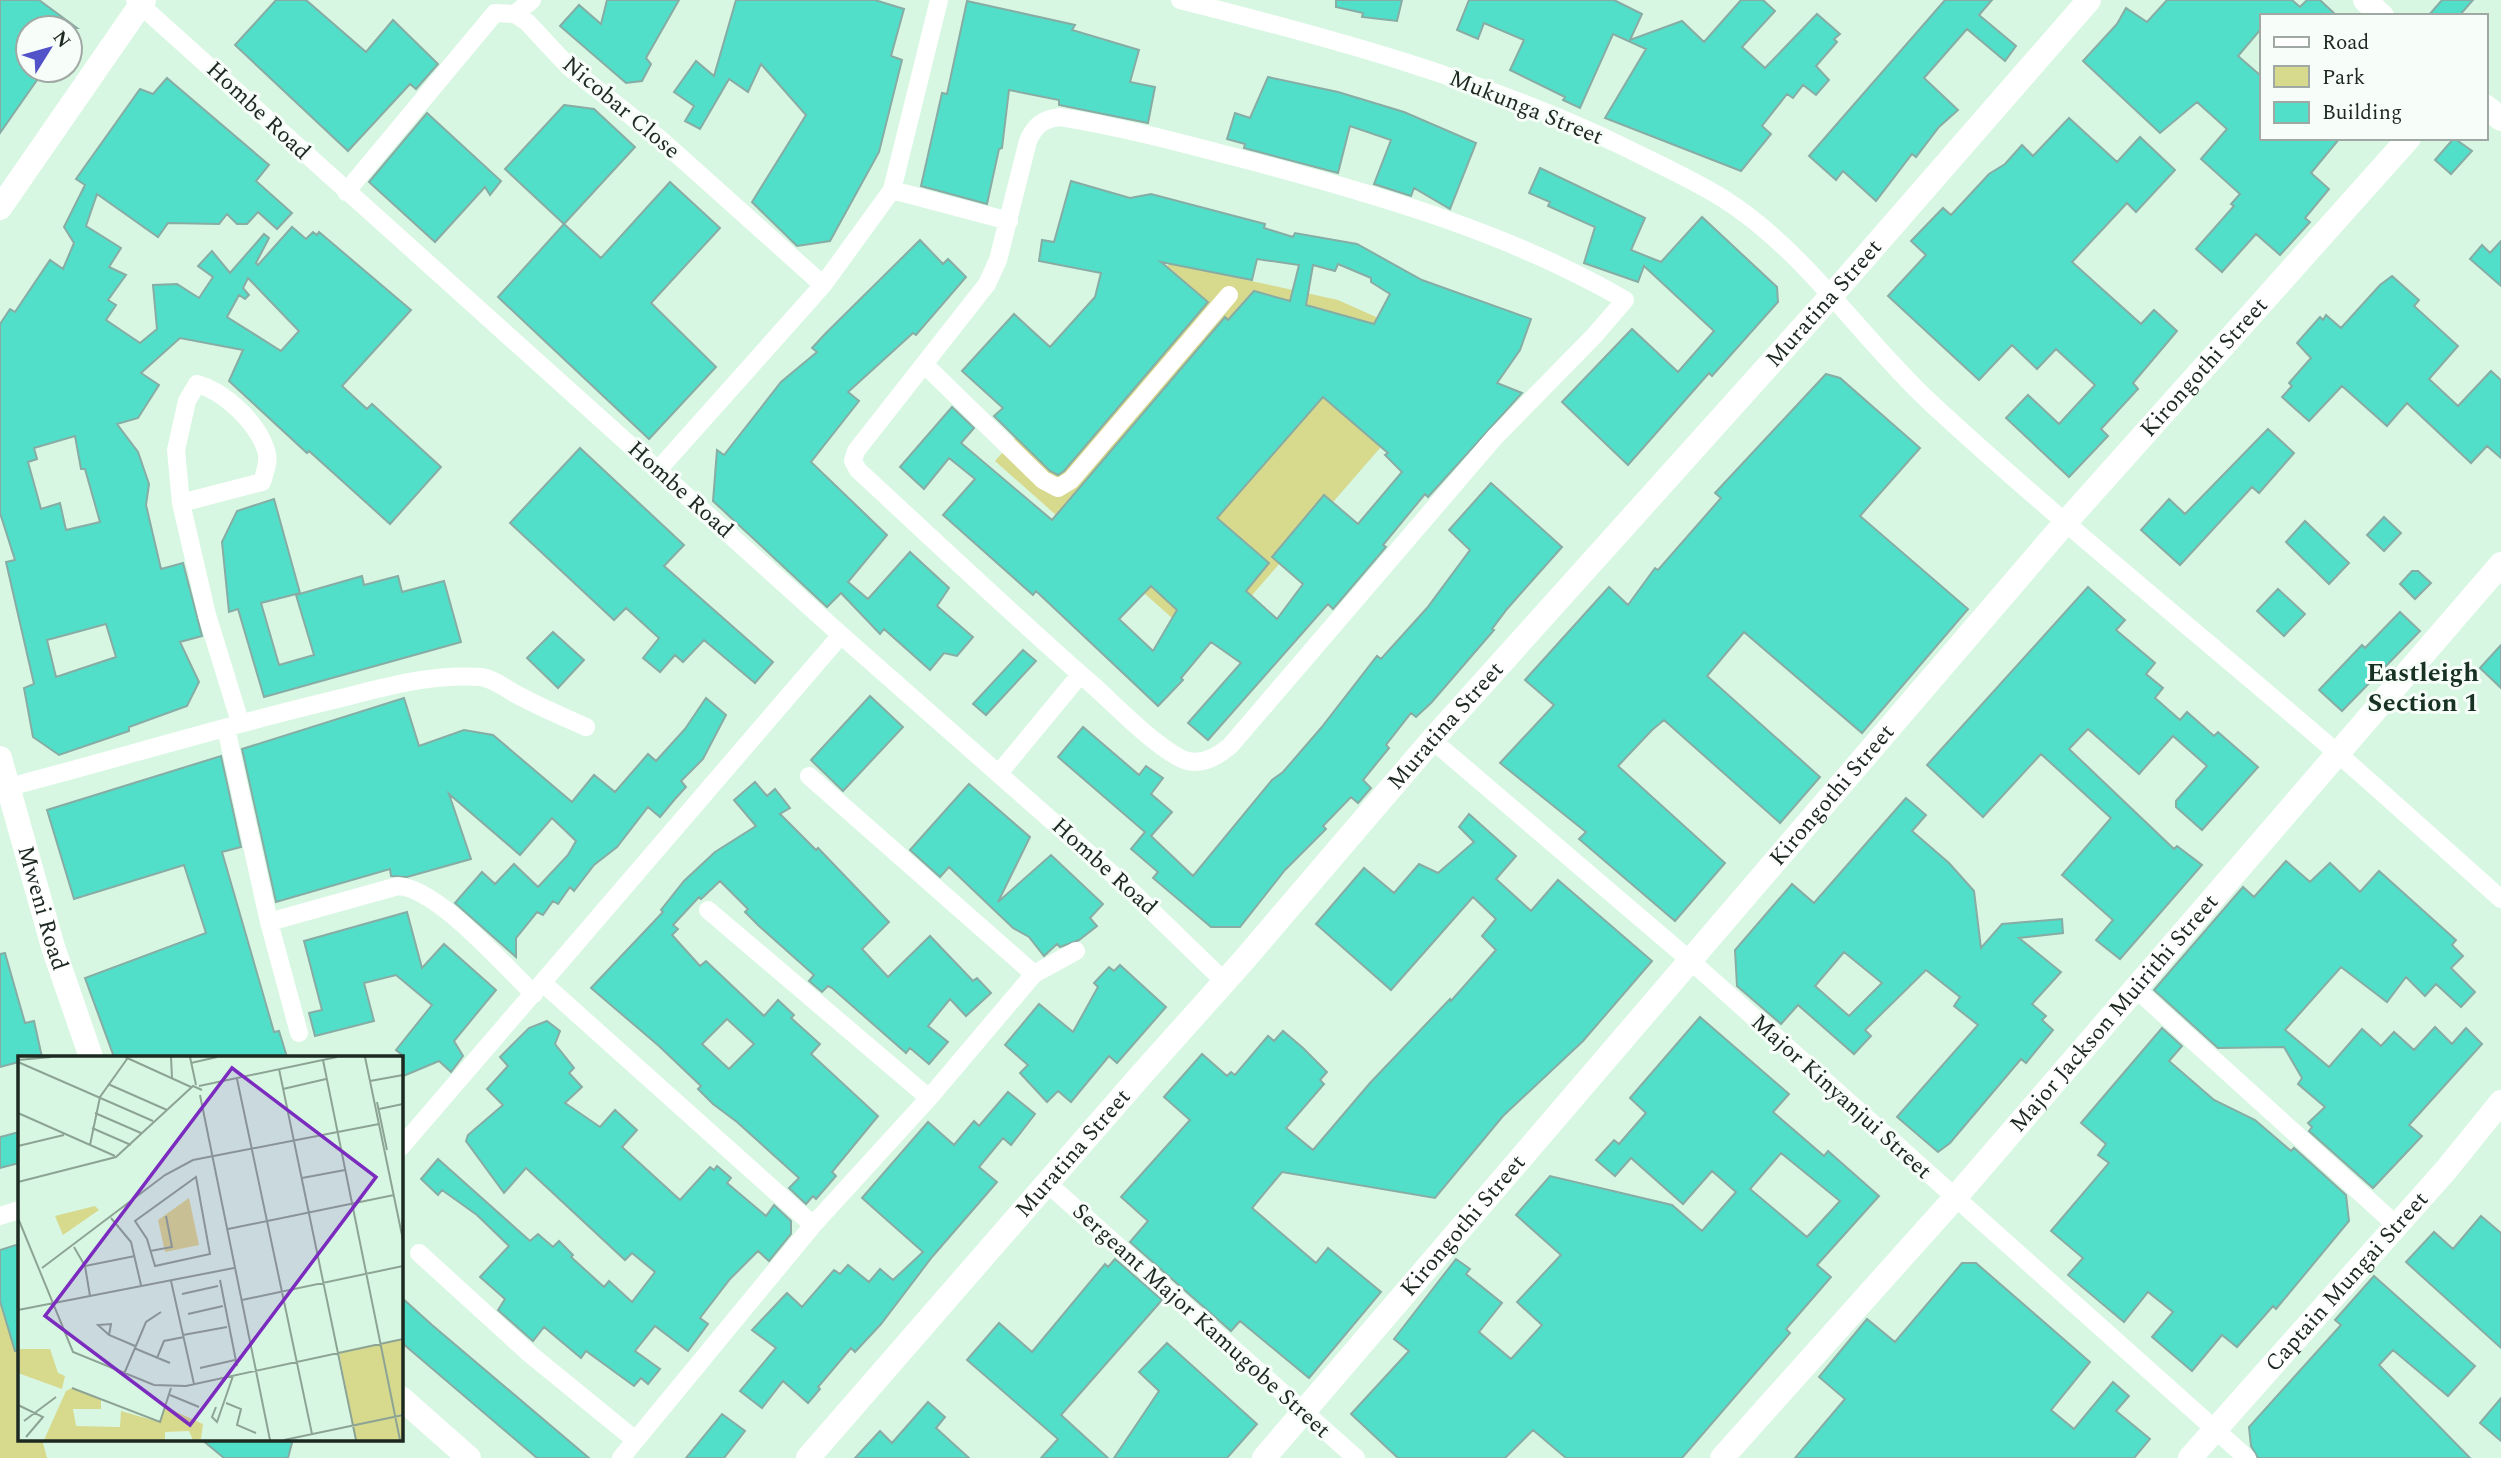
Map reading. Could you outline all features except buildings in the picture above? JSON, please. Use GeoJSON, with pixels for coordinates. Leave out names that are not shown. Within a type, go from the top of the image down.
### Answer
{"type":"FeatureCollection","features":[{"type":"Feature","properties":{"kind":"street"},"geometry":{"type":"LineString","coordinates":[[346,192],[495,13],[515,14],[533,0]]}},
{"type":"Feature","properties":{"kind":"street"},"geometry":{"type":"LineString","coordinates":[[658,470],[823,285],[892,190],[939,0]]}},
{"type":"Feature","properties":{"kind":"street","name":"Mukunga Street"},"geometry":{"type":"LineString","coordinates":[[1180,0],[1273,23],[1484,87],[1591,131],[1723,199],[1774,236],[1832,295],[1897,370],[1931,403],[2065,523],[2337,752],[2501,900]]}},
{"type":"Feature","properties":{"kind":"street","name":"Muratina Street"},"geometry":{"type":"LineString","coordinates":[[808,1458],[1225,982],[1432,740],[1832,295],[2089,0]]}},
{"type":"Feature","properties":{"kind":"street"},"geometry":{"type":"LineString","coordinates":[[2365,0],[2380,14]]}},
{"type":"Feature","properties":{"kind":"street"},"geometry":{"type":"LineString","coordinates":[[0,208],[140,2]]}},
{"type":"Feature","properties":{"kind":"street","name":"Hombe Road"},"geometry":{"type":"LineString","coordinates":[[140,2],[346,192],[484,312],[841,635],[1180,936],[1225,982]]}},
{"type":"Feature","properties":{"kind":"street","name":"Nicobar Close"},"geometry":{"type":"LineString","coordinates":[[515,14],[544,38],[569,67],[660,139],[823,285]]}},
{"type":"Feature","properties":{"kind":"street"},"geometry":{"type":"LineString","coordinates":[[2487,108],[2501,119]]}},
{"type":"Feature","properties":{"kind":"street"},"geometry":{"type":"LineString","coordinates":[[1060,117],[1144,133],[1388,198],[1552,260],[1625,300],[1594,337],[1495,437],[1315,651],[1220,754],[1198,762],[1184,760],[1080,674],[858,470],[853,461],[856,451],[987,284],[1009,222],[1032,132],[1047,118],[1060,117]]}},
{"type":"Feature","properties":{"kind":"street","name":"Kirongothi Street"},"geometry":{"type":"LineString","coordinates":[[1264,1458],[1692,962],[2065,523],[2407,140]]}},
{"type":"Feature","properties":{"kind":"street"},"geometry":{"type":"LineString","coordinates":[[892,190],[1009,222]]}},
{"type":"Feature","properties":{"kind":"street"},"geometry":{"type":"LineString","coordinates":[[925,365],[1043,480],[1058,488],[1072,480],[1229,295]]}},
{"type":"Feature","properties":{"kind":"street"},"geometry":{"type":"LineString","coordinates":[[181,503],[262,482],[267,465],[267,451],[249,422],[210,387],[197,384],[187,401],[176,450],[181,503],[233,725],[269,922],[299,1033]]}},
{"type":"Feature","properties":{"kind":"street","name":"Major Jackson Muirithi Street"},"geometry":{"type":"LineString","coordinates":[[1723,1458],[1954,1199],[2501,564]]}},
{"type":"Feature","properties":{"kind":"street"},"geometry":{"type":"LineString","coordinates":[[402,1146],[841,635]]}},
{"type":"Feature","properties":{"kind":"street"},"geometry":{"type":"LineString","coordinates":[[999,773],[1080,674]]}},
{"type":"Feature","properties":{"kind":"street"},"geometry":{"type":"LineString","coordinates":[[9,787],[233,725],[408,682],[450,677],[482,677],[499,682],[513,693],[586,727]]}},
{"type":"Feature","properties":{"kind":"street","name":"Major Kinyanjui Street"},"geometry":{"type":"LineString","coordinates":[[1432,740],[1692,962],[1954,1199],[2247,1458]]}},
{"type":"Feature","properties":{"kind":"street","name":"Mweni Road"},"geometry":{"type":"LineString","coordinates":[[0,758],[53,947],[90,1056]]}},
{"type":"Feature","properties":{"kind":"street"},"geometry":{"type":"LineString","coordinates":[[808,776],[1034,974]]}},
{"type":"Feature","properties":{"kind":"street"},"geometry":{"type":"LineString","coordinates":[[269,922],[398,886],[411,887],[442,906],[813,1225]]}},
{"type":"Feature","properties":{"kind":"street"},"geometry":{"type":"LineString","coordinates":[[708,910],[929,1098]]}},
{"type":"Feature","properties":{"kind":"street"},"geometry":{"type":"LineString","coordinates":[[621,1458],[634,1439],[720,1342],[813,1225],[929,1098],[1034,974],[1076,951]]}},
{"type":"Feature","properties":{"kind":"street"},"geometry":{"type":"LineString","coordinates":[[2135,988],[2396,1225]]}},
{"type":"Feature","properties":{"kind":"street","name":"Captain Mungai Street"},"geometry":{"type":"LineString","coordinates":[[2190,1458],[2501,1102]]}},
{"type":"Feature","properties":{"kind":"street","name":"Sergeant Major Kamugobe Street"},"geometry":{"type":"LineString","coordinates":[[1047,1183],[1356,1458]]}},
{"type":"Feature","properties":{"kind":"street"},"geometry":{"type":"LineString","coordinates":[[0,1216],[18,1210]]}},
{"type":"Feature","properties":{"kind":"street"},"geometry":{"type":"LineString","coordinates":[[419,1253],[530,1353],[634,1439]]}},
{"type":"Feature","properties":{"kind":"street"},"geometry":{"type":"LineString","coordinates":[[402,1399],[469,1458]]}},
{"type":"Feature","properties":{"kind":"green space"},"geometry":{"type":"Polygon","coordinates":[[[1170,263],[1338,300],[1461,355],[1206,648],[995,461],[1170,263]]]}},
{"type":"Feature","properties":{"kind":"green space"},"geometry":{"type":"Polygon","coordinates":[[[0,1255],[18,1335],[18,1440],[42,1440],[47,1458],[0,1458],[0,1255]]]}},
{"type":"Feature","properties":{"kind":"district","name":"Eastleigh Section 1"},"geometry":{"type":"Point","coordinates":[2423,688]}}]}
